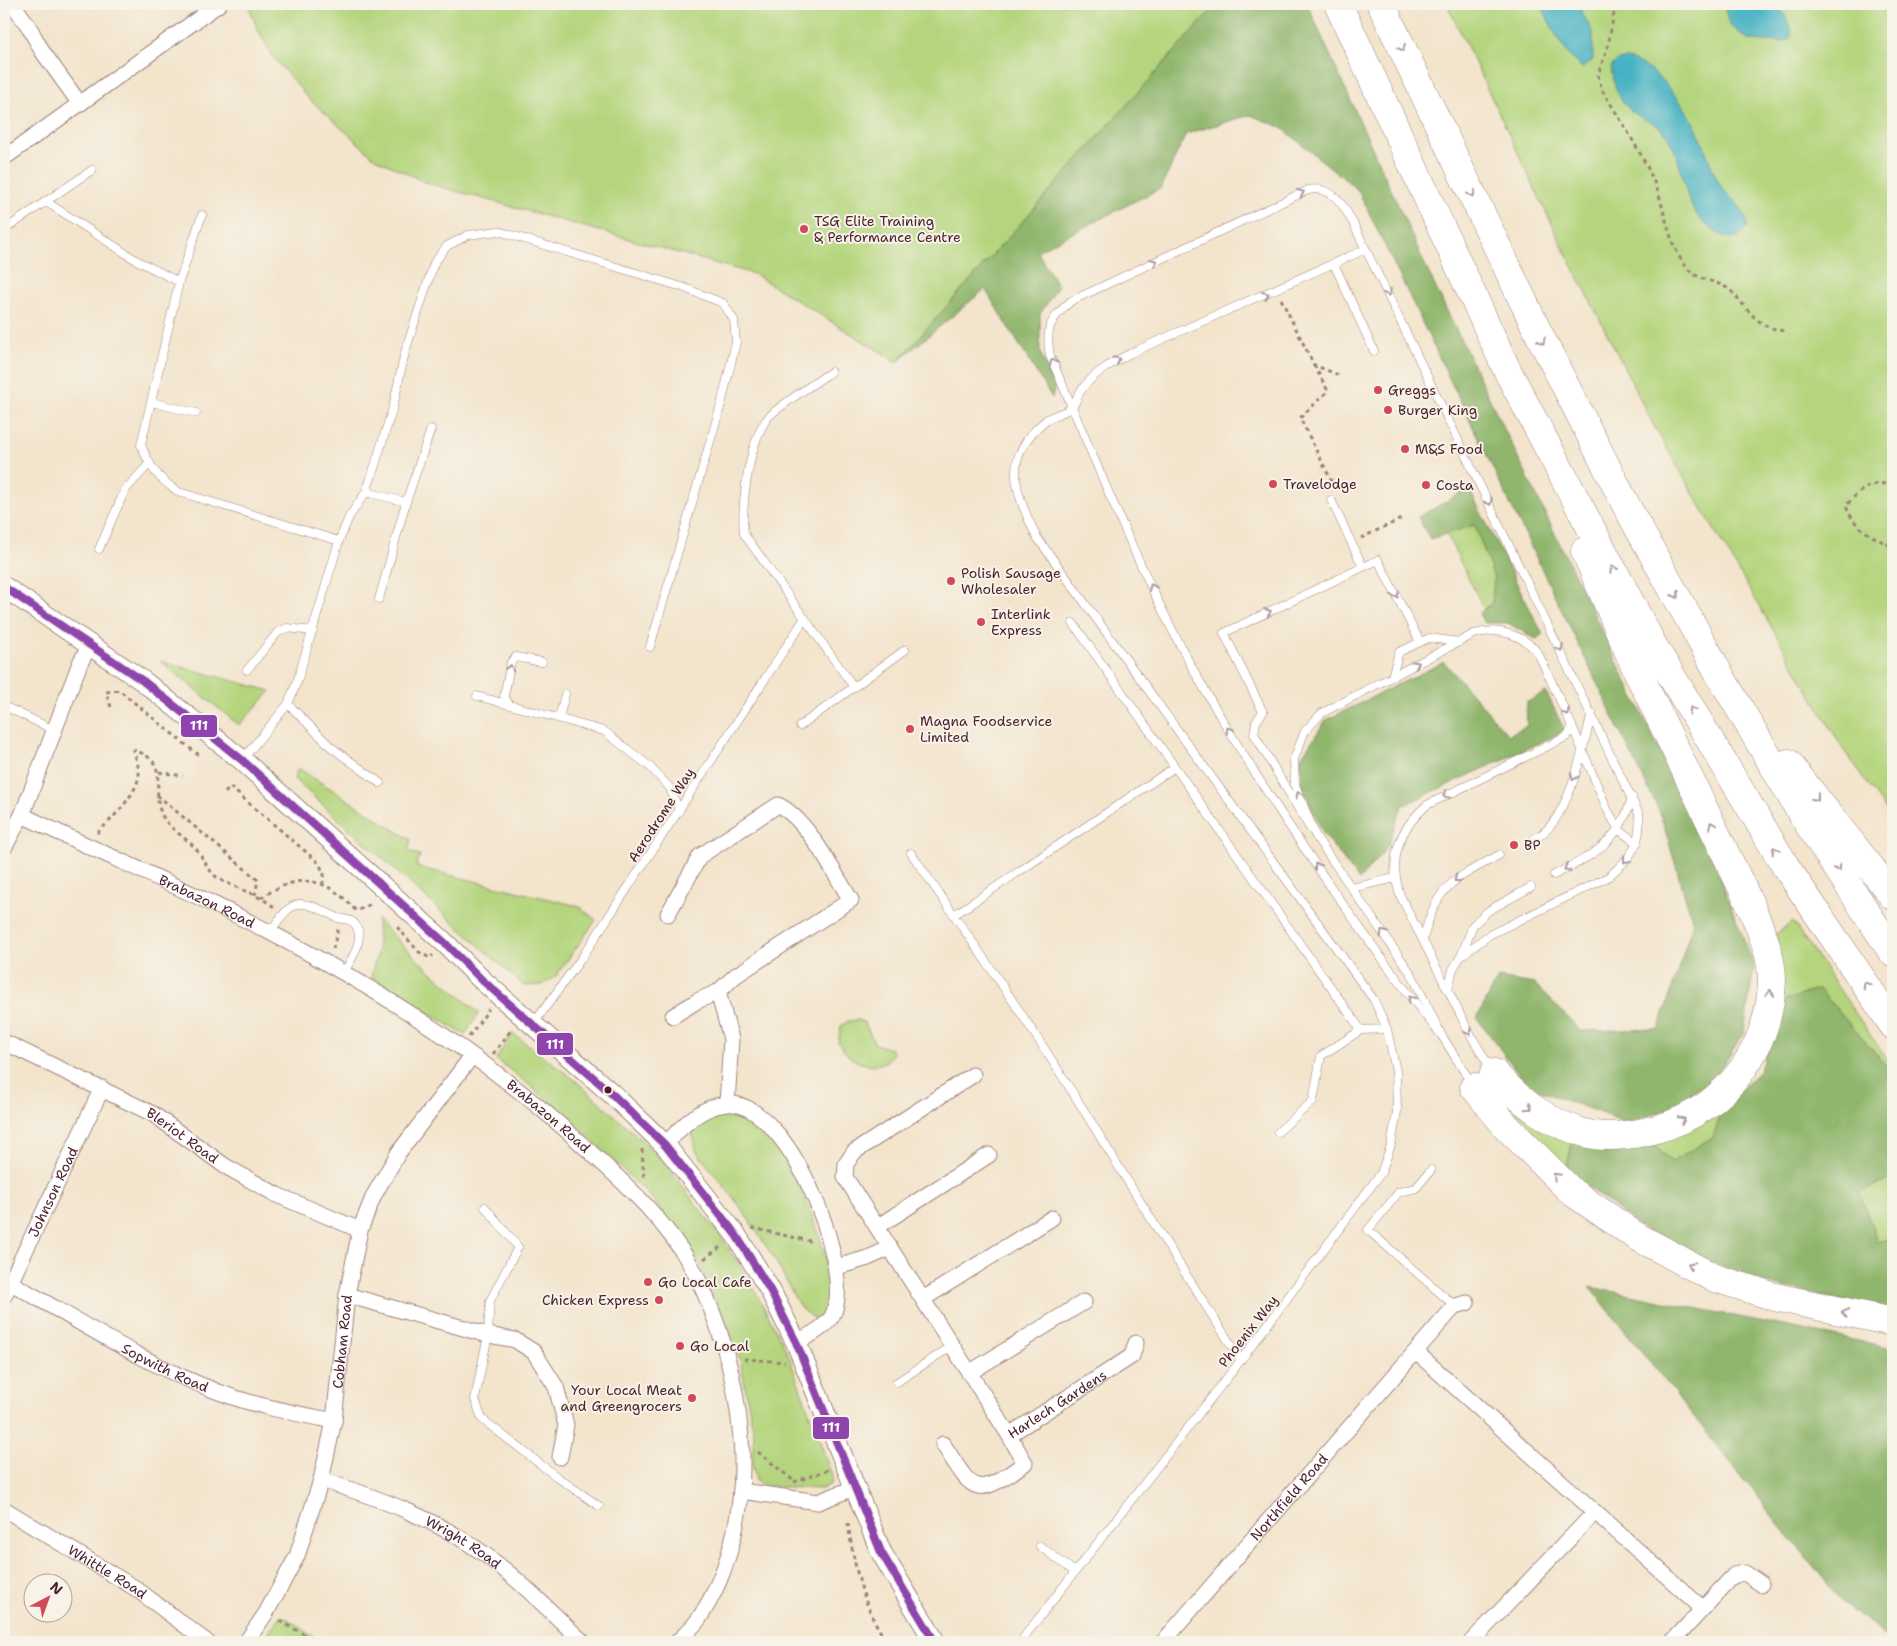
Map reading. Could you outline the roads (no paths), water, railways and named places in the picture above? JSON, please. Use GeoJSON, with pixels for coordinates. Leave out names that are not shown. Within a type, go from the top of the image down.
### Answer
{"type":"FeatureCollection","features":[{"type":"Feature","properties":{"kind":"highway"},"geometry":{"type":"LineString","coordinates":[[1338,4],[1508,372],[1633,662],[1750,904],[1766,945],[1772,979],[1769,1010],[1760,1041],[1744,1069],[1725,1091],[1701,1111],[1678,1123],[1618,1137],[1588,1134],[1554,1122],[1484,1080]]}},
{"type":"Feature","properties":{"kind":"highway"},"geometry":{"type":"LineString","coordinates":[[1381,4],[1540,336],[1627,507],[1721,677],[1800,811],[1893,953]]}},
{"type":"Feature","properties":{"kind":"highway"},"geometry":{"type":"LineString","coordinates":[[1508,372],[1654,647],[1786,867],[1893,1025]]}},
{"type":"Feature","properties":{"kind":"highway"},"geometry":{"type":"LineString","coordinates":[[1721,677],[1893,896]]}},
{"type":"Feature","properties":{"kind":"highway"},"geometry":{"type":"LineString","coordinates":[[1484,1080],[1506,1126],[1572,1192],[1636,1236],[1712,1277],[1775,1297],[1893,1322]]}},
{"type":"Feature","properties":{"kind":"street"},"geometry":{"type":"LineString","coordinates":[[13,4],[29,26],[42,51],[80,104]]}},
{"type":"Feature","properties":{"kind":"street"},"geometry":{"type":"LineString","coordinates":[[4,158],[219,4]]}},
{"type":"Feature","properties":{"kind":"street"},"geometry":{"type":"LineString","coordinates":[[4,587],[143,681],[242,760],[665,1144],[742,1243],[770,1290],[804,1360],[843,1460],[845,1492],[935,1642]]}},
{"type":"Feature","properties":{"kind":"street"},"geometry":{"type":"LineString","coordinates":[[4,848],[22,815],[80,663],[90,646]]}},
{"type":"Feature","properties":{"kind":"street"},"geometry":{"type":"LineString","coordinates":[[668,914],[700,856],[778,805],[790,810],[801,822],[851,900],[735,976],[718,992],[697,1001],[673,1016]]}},
{"type":"Feature","properties":{"kind":"street","name":"Brabazon Road"},"geometry":{"type":"LineString","coordinates":[[22,815],[270,932],[343,973],[466,1052],[555,1119],[644,1203],[692,1268],[721,1330],[738,1398],[742,1447],[742,1491],[733,1543],[724,1567],[698,1620],[678,1642]]}},
{"type":"Feature","properties":{"kind":"street"},"geometry":{"type":"LineString","coordinates":[[718,992],[731,1039],[727,1104]]}},
{"type":"Feature","properties":{"kind":"street","name":"Bleriot Road"},"geometry":{"type":"LineString","coordinates":[[4,1042],[153,1114],[225,1166],[269,1190],[360,1230]]}},
{"type":"Feature","properties":{"kind":"street","name":"Cobham Road"},"geometry":{"type":"LineString","coordinates":[[246,1642],[266,1613],[297,1556],[321,1480],[334,1421],[347,1295],[360,1230],[374,1195],[399,1152],[466,1052]]}},
{"type":"Feature","properties":{"kind":"street","name":"Harlech Gardens"},"geometry":{"type":"LineString","coordinates":[[973,1075],[854,1152],[846,1164],[846,1177],[876,1227],[1008,1435],[1132,1356],[1136,1343]]}},
{"type":"Feature","properties":{"kind":"street","name":"Johnson Road"},"geometry":{"type":"LineString","coordinates":[[7,1290],[102,1088]]}},
{"type":"Feature","properties":{"kind":"street"},"geometry":{"type":"LineString","coordinates":[[665,1144],[698,1113],[727,1104],[741,1106],[756,1112],[780,1134],[818,1206],[837,1267],[834,1312],[822,1326],[796,1342]]}},
{"type":"Feature","properties":{"kind":"street"},"geometry":{"type":"LineString","coordinates":[[876,1227],[989,1155]]}},
{"type":"Feature","properties":{"kind":"street"},"geometry":{"type":"LineString","coordinates":[[923,1299],[1052,1218]]}},
{"type":"Feature","properties":{"kind":"street"},"geometry":{"type":"LineString","coordinates":[[837,1267],[868,1258],[890,1248]]}},
{"type":"Feature","properties":{"kind":"street","name":"Sopwith Road"},"geometry":{"type":"LineString","coordinates":[[7,1290],[216,1391],[267,1408],[334,1421]]}},
{"type":"Feature","properties":{"kind":"street"},"geometry":{"type":"LineString","coordinates":[[347,1295],[488,1335],[515,1340],[534,1352],[556,1387],[566,1425],[560,1457]]}},
{"type":"Feature","properties":{"kind":"street"},"geometry":{"type":"LineString","coordinates":[[969,1374],[1084,1302]]}},
{"type":"Feature","properties":{"kind":"street","name":"Northfield Road"},"geometry":{"type":"LineString","coordinates":[[1163,1642],[1416,1352],[1461,1304]]}},
{"type":"Feature","properties":{"kind":"street"},"geometry":{"type":"LineString","coordinates":[[1416,1352],[1702,1608]]}},
{"type":"Feature","properties":{"kind":"street"},"geometry":{"type":"LineString","coordinates":[[943,1444],[962,1475],[969,1483],[978,1487],[991,1485],[1025,1463],[1008,1435]]}},
{"type":"Feature","properties":{"kind":"street","name":"Wright Road"},"geometry":{"type":"LineString","coordinates":[[321,1480],[370,1495],[421,1516],[487,1556],[583,1642]]}},
{"type":"Feature","properties":{"kind":"street"},"geometry":{"type":"LineString","coordinates":[[742,1491],[818,1502],[845,1492]]}},
{"type":"Feature","properties":{"kind":"street","name":"Whittle Road"},"geometry":{"type":"LineString","coordinates":[[4,1508],[135,1588],[207,1642]]}},
{"type":"Feature","properties":{"kind":"street"},"geometry":{"type":"LineString","coordinates":[[1471,1642],[1595,1512]]}},
{"type":"Feature","properties":{"kind":"street"},"geometry":{"type":"LineString","coordinates":[[1672,1642],[1734,1575],[1745,1574],[1761,1584]]}},
{"type":"Feature","properties":{"kind":"lane"},"geometry":{"type":"LineString","coordinates":[[4,230],[92,170]]}},
{"type":"Feature","properties":{"kind":"lane"},"geometry":{"type":"LineString","coordinates":[[1461,956],[1489,936],[1608,877],[1621,866],[1637,843],[1640,829],[1639,814],[1592,713],[1346,209],[1327,190],[1318,188],[1308,190],[1071,301],[1058,312],[1050,324],[1047,339],[1050,356],[1155,592],[1181,645],[1224,722],[1293,833],[1400,985],[1442,1036],[1484,1080]]}},
{"type":"Feature","properties":{"kind":"lane"},"geometry":{"type":"LineString","coordinates":[[45,201],[136,260],[178,282]]}},
{"type":"Feature","properties":{"kind":"lane"},"geometry":{"type":"LineString","coordinates":[[202,215],[178,282],[141,445],[149,464],[160,480],[179,492],[339,541]]}},
{"type":"Feature","properties":{"kind":"lane"},"geometry":{"type":"LineString","coordinates":[[242,760],[288,704],[298,682],[339,541],[349,517],[366,492],[393,407],[405,352],[434,263],[447,246],[468,235],[498,231],[682,287],[723,303],[734,320],[736,342],[722,401],[650,647]]}},
{"type":"Feature","properties":{"kind":"lane"},"geometry":{"type":"LineString","coordinates":[[1072,407],[1080,392],[1104,368],[1131,353],[1366,249]]}},
{"type":"Feature","properties":{"kind":"lane"},"geometry":{"type":"LineString","coordinates":[[1334,264],[1374,351]]}},
{"type":"Feature","properties":{"kind":"lane"},"geometry":{"type":"LineString","coordinates":[[831,372],[766,419],[756,442],[747,478],[742,515],[744,534],[853,686]]}},
{"type":"Feature","properties":{"kind":"lane"},"geometry":{"type":"LineString","coordinates":[[151,402],[196,413]]}},
{"type":"Feature","properties":{"kind":"lane","name":"Phoenix Way"},"geometry":{"type":"LineString","coordinates":[[1020,1642],[1241,1360],[1381,1174],[1391,1145],[1397,1112],[1396,1071],[1387,1029],[1374,1000],[1036,536],[1021,505],[1015,474],[1020,449],[1034,431],[1050,417],[1072,407]]}},
{"type":"Feature","properties":{"kind":"lane"},"geometry":{"type":"LineString","coordinates":[[379,599],[406,502],[431,430]]}},
{"type":"Feature","properties":{"kind":"lane"},"geometry":{"type":"LineString","coordinates":[[99,549],[126,490],[149,464]]}},
{"type":"Feature","properties":{"kind":"lane"},"geometry":{"type":"LineString","coordinates":[[366,492],[406,502]]}},
{"type":"Feature","properties":{"kind":"lane"},"geometry":{"type":"LineString","coordinates":[[1330,500],[1363,567]]}},
{"type":"Feature","properties":{"kind":"lane"},"geometry":{"type":"LineString","coordinates":[[1420,642],[1378,560],[1224,633],[1264,712],[1256,722],[1254,734],[1304,822],[1412,975],[1442,1036]]}},
{"type":"Feature","properties":{"kind":"lane","name":"Aerodrome Way"},"geometry":{"type":"LineString","coordinates":[[528,1019],[583,956],[805,618]]}},
{"type":"Feature","properties":{"kind":"lane"},"geometry":{"type":"LineString","coordinates":[[1074,623],[1361,1030]]}},
{"type":"Feature","properties":{"kind":"lane"},"geometry":{"type":"LineString","coordinates":[[247,670],[278,632],[287,628],[312,631]]}},
{"type":"Feature","properties":{"kind":"lane"},"geometry":{"type":"LineString","coordinates":[[1316,837],[1295,785],[1294,759],[1305,731],[1322,713],[1484,631],[1501,632],[1519,637],[1530,644],[1538,653],[1608,812],[1619,830],[1637,843]]}},
{"type":"Feature","properties":{"kind":"lane"},"geometry":{"type":"LineString","coordinates":[[1392,676],[1399,652],[1429,638],[1459,642]]}},
{"type":"Feature","properties":{"kind":"lane"},"geometry":{"type":"LineString","coordinates":[[800,726],[905,650]]}},
{"type":"Feature","properties":{"kind":"lane"},"geometry":{"type":"LineString","coordinates":[[509,704],[504,696],[510,662],[516,657],[542,662]]}},
{"type":"Feature","properties":{"kind":"lane"},"geometry":{"type":"LineString","coordinates":[[559,718],[565,694]]}},
{"type":"Feature","properties":{"kind":"lane"},"geometry":{"type":"LineString","coordinates":[[477,696],[604,730],[649,766],[670,788],[679,811]]}},
{"type":"Feature","properties":{"kind":"lane"},"geometry":{"type":"LineString","coordinates":[[288,704],[332,747],[380,783]]}},
{"type":"Feature","properties":{"kind":"lane"},"geometry":{"type":"LineString","coordinates":[[4,706],[54,730]]}},
{"type":"Feature","properties":{"kind":"lane"},"geometry":{"type":"LineString","coordinates":[[1535,838],[1542,835],[1557,817],[1576,770],[1592,713]]}},
{"type":"Feature","properties":{"kind":"lane"},"geometry":{"type":"LineString","coordinates":[[1484,1080],[1469,1032],[1400,895],[1395,878],[1396,855],[1403,832],[1413,817],[1427,805],[1566,737],[1572,728]]}},
{"type":"Feature","properties":{"kind":"lane"},"geometry":{"type":"LineString","coordinates":[[954,915],[1175,767]]}},
{"type":"Feature","properties":{"kind":"lane"},"geometry":{"type":"LineString","coordinates":[[1554,875],[1607,843],[1628,816],[1632,797]]}},
{"type":"Feature","properties":{"kind":"lane"},"geometry":{"type":"LineString","coordinates":[[911,853],[1077,1100],[1176,1260],[1241,1360]]}},
{"type":"Feature","properties":{"kind":"lane"},"geometry":{"type":"LineString","coordinates":[[1423,940],[1430,913],[1441,893],[1458,878],[1499,855]]}},
{"type":"Feature","properties":{"kind":"lane"},"geometry":{"type":"LineString","coordinates":[[1352,888],[1395,878]]}},
{"type":"Feature","properties":{"kind":"lane"},"geometry":{"type":"LineString","coordinates":[[1448,990],[1453,970],[1461,956],[1473,925],[1488,911],[1531,887]]}},
{"type":"Feature","properties":{"kind":"lane"},"geometry":{"type":"LineString","coordinates":[[270,932],[283,914],[294,905],[307,902],[320,907],[338,918],[354,923],[358,930],[358,942],[343,973]]}},
{"type":"Feature","properties":{"kind":"lane"},"geometry":{"type":"LineString","coordinates":[[1278,1132],[1313,1101],[1321,1056],[1361,1030],[1387,1029]]}},
{"type":"Feature","properties":{"kind":"lane"},"geometry":{"type":"LineString","coordinates":[[1431,1170],[1416,1188],[1399,1192],[1368,1230],[1461,1304]]}},
{"type":"Feature","properties":{"kind":"lane"},"geometry":{"type":"LineString","coordinates":[[485,1207],[518,1247],[490,1302],[488,1335],[475,1399],[482,1419],[557,1477],[600,1506]]}},
{"type":"Feature","properties":{"kind":"lane"},"geometry":{"type":"LineString","coordinates":[[897,1382],[952,1346]]}},
{"type":"Feature","properties":{"kind":"lane"},"geometry":{"type":"LineString","coordinates":[[1040,1546],[1075,1572]]}},
{"type":"Feature","properties":{"kind":"water"},"geometry":{"type":"Polygon","coordinates":[[[1540,4],[1577,4],[1593,32],[1593,60],[1583,68],[1576,63],[1564,48],[1540,4]]]}},
{"type":"Feature","properties":{"kind":"water"},"geometry":{"type":"Polygon","coordinates":[[[1724,4],[1776,4],[1786,17],[1792,32],[1789,39],[1784,42],[1749,40],[1729,25],[1724,4]]]}},
{"type":"Feature","properties":{"kind":"water"},"geometry":{"type":"Polygon","coordinates":[[[1626,59],[1647,68],[1657,76],[1667,85],[1691,117],[1718,181],[1744,214],[1747,228],[1739,236],[1732,238],[1721,235],[1700,218],[1689,200],[1673,146],[1664,131],[1636,115],[1620,98],[1614,84],[1611,67],[1618,60],[1626,59]]]}},
{"type":"Feature","properties":{"kind":"place","name":"TSG Elite Training & Performance Centre"},"geometry":{"type":"Point","coordinates":[804,229]}},
{"type":"Feature","properties":{"kind":"place","name":"Greggs"},"geometry":{"type":"Point","coordinates":[1378,390]}},
{"type":"Feature","properties":{"kind":"place","name":"Burger King"},"geometry":{"type":"Point","coordinates":[1388,410]}},
{"type":"Feature","properties":{"kind":"place","name":"M&S Food"},"geometry":{"type":"Point","coordinates":[1405,449]}},
{"type":"Feature","properties":{"kind":"place","name":"Travelodge"},"geometry":{"type":"Point","coordinates":[1273,484]}},
{"type":"Feature","properties":{"kind":"place","name":"Costa"},"geometry":{"type":"Point","coordinates":[1426,485]}},
{"type":"Feature","properties":{"kind":"place","name":"Polish Sausage Wholesaler"},"geometry":{"type":"Point","coordinates":[951,581]}},
{"type":"Feature","properties":{"kind":"place","name":"Interlink Express"},"geometry":{"type":"Point","coordinates":[981,622]}},
{"type":"Feature","properties":{"kind":"place","name":"Magna Foodservice Limited"},"geometry":{"type":"Point","coordinates":[910,729]}},
{"type":"Feature","properties":{"kind":"place","name":"BP"},"geometry":{"type":"Point","coordinates":[1514,845]}},
{"type":"Feature","properties":{"kind":"place","name":"Go Local Cafe"},"geometry":{"type":"Point","coordinates":[648,1282]}},
{"type":"Feature","properties":{"kind":"place","name":"Chicken Express"},"geometry":{"type":"Point","coordinates":[659,1300]}},
{"type":"Feature","properties":{"kind":"place","name":"Go Local"},"geometry":{"type":"Point","coordinates":[680,1346]}},
{"type":"Feature","properties":{"kind":"place","name":"Your Local Meat and Greengrocers"},"geometry":{"type":"Point","coordinates":[692,1398]}}]}
